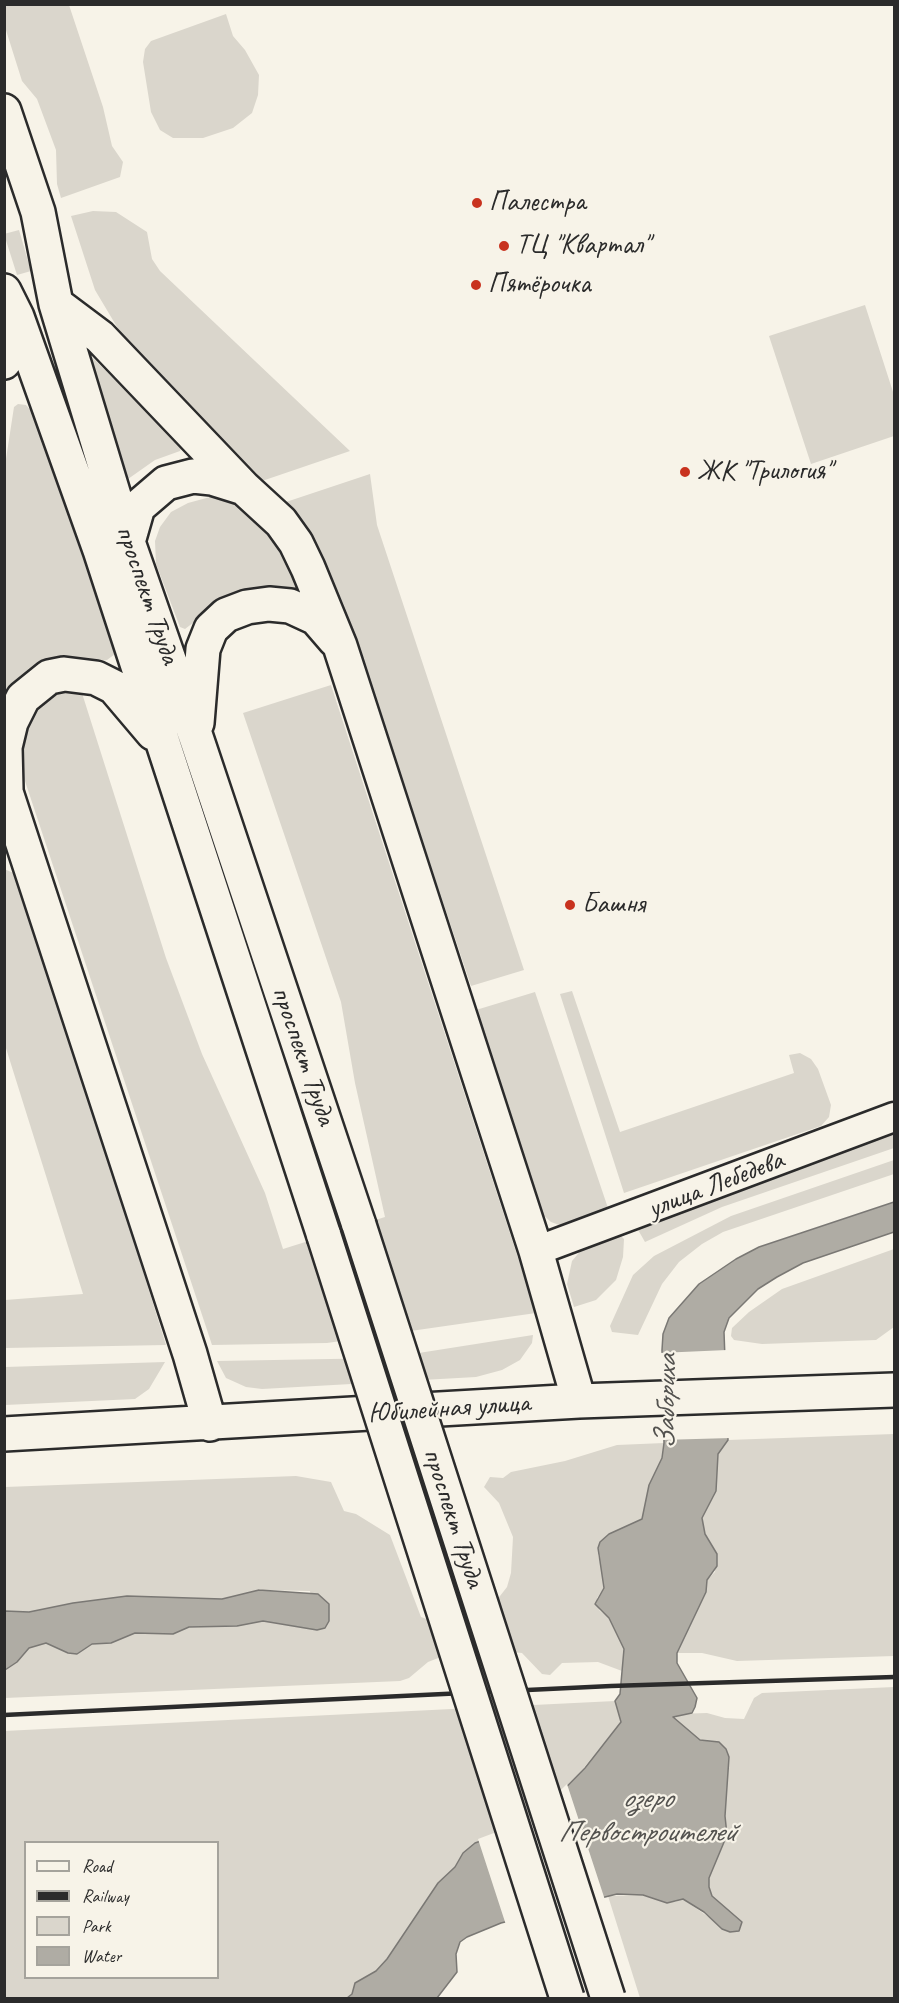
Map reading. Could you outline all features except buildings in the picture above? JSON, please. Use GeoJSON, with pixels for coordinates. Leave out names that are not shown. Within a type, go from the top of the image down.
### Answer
{"type":"FeatureCollection","features":[{"type":"Feature","properties":{"kind":"main road","name":"проспект Труда"},"geometry":{"type":"LineString","coordinates":[[4,111],[38,212],[56,304],[128,542],[196,737],[359,1225],[608,1998]]}},
{"type":"Feature","properties":{"kind":"main road","name":"проспект Труда"},"geometry":{"type":"LineString","coordinates":[[11,304],[100,550],[165,748],[324,1236],[567,1998]]}},
{"type":"Feature","properties":{"kind":"main road"},"geometry":{"type":"LineString","coordinates":[[4,362],[11,304],[56,304],[100,337],[244,488],[281,522],[296,543],[340,646],[536,1251],[579,1401]]}},
{"type":"Feature","properties":{"kind":"main road"},"geometry":{"type":"LineString","coordinates":[[128,542],[138,507],[166,483],[193,476],[212,478],[244,488]]}},
{"type":"Feature","properties":{"kind":"main road"},"geometry":{"type":"LineString","coordinates":[[196,737],[203,649],[212,629],[226,615],[258,606],[290,606],[316,618],[340,646]]}},
{"type":"Feature","properties":{"kind":"main road"},"geometry":{"type":"LineString","coordinates":[[165,748],[114,687],[90,677],[64,674],[49,677],[23,698],[10,722],[5,747],[5,787],[183,1331],[210,1424]]}},
{"type":"Feature","properties":{"kind":"main road","name":"Юбилейная улица"},"geometry":{"type":"LineString","coordinates":[[4,1434],[210,1424],[579,1401],[894,1390]]}},
{"type":"Feature","properties":{"kind":"street","name":"улица Лебедева"},"geometry":{"type":"LineString","coordinates":[[536,1251],[894,1117]]}},
{"type":"Feature","properties":{"kind":"green space"},"geometry":{"type":"Polygon","coordinates":[[[4,5],[69,5],[103,107],[112,146],[123,162],[120,177],[61,198],[57,184],[56,150],[37,99],[22,81],[5,27],[4,5]]]}},
{"type":"Feature","properties":{"kind":"green space"},"geometry":{"type":"Polygon","coordinates":[[[226,14],[233,36],[245,50],[259,75],[258,95],[252,113],[233,128],[203,138],[173,138],[160,130],[151,112],[143,62],[145,49],[151,41],[226,14]]]}},
{"type":"Feature","properties":{"kind":"green space"},"geometry":{"type":"Polygon","coordinates":[[[93,211],[116,212],[147,232],[152,259],[160,271],[350,451],[262,481],[144,366],[123,337],[95,290],[71,216],[93,211]]]}},
{"type":"Feature","properties":{"kind":"green space"},"geometry":{"type":"Polygon","coordinates":[[[19,230],[31,271],[17,275],[4,234],[19,230]]]}},
{"type":"Feature","properties":{"kind":"green space"},"geometry":{"type":"Polygon","coordinates":[[[865,305],[894,395],[894,436],[811,464],[769,336],[865,305]]]}},
{"type":"Feature","properties":{"kind":"green space"},"geometry":{"type":"Polygon","coordinates":[[[86,357],[92,357],[182,446],[180,451],[155,460],[128,479],[122,478],[86,357]]]}},
{"type":"Feature","properties":{"kind":"green space"},"geometry":{"type":"Polygon","coordinates":[[[18,404],[26,405],[34,414],[115,654],[107,660],[94,662],[5,701],[4,472],[14,407],[18,404]]]}},
{"type":"Feature","properties":{"kind":"green space"},"geometry":{"type":"Polygon","coordinates":[[[370,474],[377,525],[524,970],[471,986],[344,605],[319,551],[280,504],[370,474]]]}},
{"type":"Feature","properties":{"kind":"green space"},"geometry":{"type":"Polygon","coordinates":[[[210,497],[241,505],[278,540],[309,596],[202,616],[185,629],[180,627],[156,564],[155,541],[160,527],[171,512],[188,503],[210,497]]]}},
{"type":"Feature","properties":{"kind":"green space"},"geometry":{"type":"Polygon","coordinates":[[[58,685],[81,690],[166,958],[202,1054],[265,1193],[283,1249],[385,1217],[355,1083],[341,1002],[243,713],[331,685],[536,1313],[327,1343],[212,1345],[21,769],[18,747],[30,706],[58,685]]]}},
{"type":"Feature","properties":{"kind":"green space"},"geometry":{"type":"Polygon","coordinates":[[[4,869],[16,874],[21,880],[166,1345],[5,1348],[5,1300],[83,1294],[5,1045],[4,869]]]}},
{"type":"Feature","properties":{"kind":"green space"},"geometry":{"type":"Polygon","coordinates":[[[572,991],[620,1132],[794,1073],[789,1055],[800,1053],[811,1059],[818,1069],[831,1105],[829,1117],[821,1126],[624,1193],[560,994],[572,991]]]}},
{"type":"Feature","properties":{"kind":"green space"},"geometry":{"type":"Polygon","coordinates":[[[535,992],[609,1211],[562,1226],[551,1222],[541,1213],[476,1010],[535,992]]]}},
{"type":"Feature","properties":{"kind":"green space"},"geometry":{"type":"Polygon","coordinates":[[[894,1126],[894,1148],[722,1207],[645,1242],[633,1221],[894,1126]]]}},
{"type":"Feature","properties":{"kind":"green space"},"geometry":{"type":"Polygon","coordinates":[[[894,1160],[894,1174],[723,1232],[702,1244],[679,1262],[662,1284],[638,1335],[612,1332],[610,1326],[633,1275],[654,1256],[731,1216],[894,1160]]]}},
{"type":"Feature","properties":{"kind":"green space"},"geometry":{"type":"Polygon","coordinates":[[[619,1234],[624,1239],[623,1257],[616,1280],[596,1300],[574,1307],[567,1284],[572,1261],[582,1249],[619,1234]]]}},
{"type":"Feature","properties":{"kind":"green space"},"geometry":{"type":"Polygon","coordinates":[[[894,1249],[894,1327],[876,1340],[762,1344],[734,1340],[731,1336],[732,1328],[749,1312],[782,1289],[894,1249]]]}},
{"type":"Feature","properties":{"kind":"green space"},"geometry":{"type":"Polygon","coordinates":[[[533,1335],[532,1343],[520,1360],[502,1370],[476,1377],[262,1389],[246,1387],[226,1378],[217,1361],[387,1358],[533,1335]]]}},
{"type":"Feature","properties":{"kind":"green space"},"geometry":{"type":"Polygon","coordinates":[[[165,1362],[149,1389],[135,1399],[5,1405],[5,1367],[165,1362]]]}},
{"type":"Feature","properties":{"kind":"green space"},"geometry":{"type":"Polygon","coordinates":[[[894,1434],[894,1656],[737,1661],[702,1653],[677,1653],[706,1592],[707,1580],[715,1572],[717,1554],[705,1534],[702,1518],[714,1496],[718,1454],[728,1440],[894,1434]]]}},
{"type":"Feature","properties":{"kind":"green space"},"geometry":{"type":"Polygon","coordinates":[[[664,1443],[662,1458],[649,1485],[642,1519],[609,1534],[598,1555],[605,1581],[604,1588],[597,1598],[599,1610],[609,1618],[624,1649],[622,1671],[598,1662],[562,1663],[550,1675],[542,1674],[522,1653],[503,1651],[446,1655],[428,1662],[409,1678],[400,1681],[5,1698],[5,1670],[17,1662],[29,1648],[46,1643],[68,1653],[77,1654],[92,1644],[111,1643],[135,1633],[173,1634],[189,1627],[237,1626],[263,1621],[317,1630],[310,1591],[259,1590],[222,1599],[127,1596],[29,1612],[5,1611],[5,1487],[296,1476],[331,1482],[344,1511],[356,1514],[390,1535],[421,1617],[441,1624],[458,1623],[474,1617],[493,1605],[507,1587],[511,1573],[513,1537],[499,1503],[484,1487],[490,1477],[503,1478],[511,1472],[565,1461],[617,1445],[664,1443]]]}},
{"type":"Feature","properties":{"kind":"green space"},"geometry":{"type":"Polygon","coordinates":[[[894,1687],[894,1998],[640,1998],[608,1896],[643,1895],[675,1902],[683,1899],[710,1918],[739,1931],[741,1922],[712,1896],[709,1887],[709,1878],[727,1835],[725,1816],[729,1757],[709,1741],[700,1740],[683,1728],[673,1717],[675,1714],[707,1713],[725,1718],[744,1719],[754,1698],[762,1693],[894,1687]]]}},
{"type":"Feature","properties":{"kind":"green space"},"geometry":{"type":"Polygon","coordinates":[[[615,1701],[621,1722],[569,1786],[538,1816],[463,1853],[455,1867],[438,1883],[387,1959],[376,1971],[355,1983],[352,1994],[347,1998],[5,1998],[4,1731],[615,1701]]]}},
{"type":"Feature","properties":{"kind":"water"},"geometry":{"type":"Polygon","coordinates":[[[894,1202],[894,1232],[803,1263],[777,1277],[758,1289],[729,1318],[724,1332],[728,1440],[718,1454],[716,1491],[702,1518],[705,1534],[717,1554],[717,1566],[707,1580],[706,1592],[677,1653],[677,1663],[697,1698],[695,1707],[692,1713],[673,1717],[700,1740],[719,1742],[726,1749],[729,1757],[725,1816],[727,1835],[709,1878],[709,1887],[712,1896],[742,1922],[739,1931],[730,1932],[722,1929],[704,1912],[683,1899],[667,1903],[643,1895],[617,1894],[501,1923],[467,1937],[460,1942],[456,1954],[457,1972],[437,1998],[347,1998],[352,1994],[355,1983],[376,1971],[387,1959],[438,1883],[455,1867],[463,1853],[475,1843],[504,1833],[538,1816],[585,1768],[621,1722],[615,1701],[620,1694],[624,1649],[609,1618],[595,1604],[604,1588],[598,1548],[600,1542],[609,1534],[642,1519],[649,1485],[662,1458],[664,1443],[662,1350],[663,1334],[669,1318],[699,1284],[736,1259],[759,1247],[894,1202]]]}},
{"type":"Feature","properties":{"kind":"water"},"geometry":{"type":"Polygon","coordinates":[[[259,1590],[318,1594],[329,1604],[329,1621],[325,1628],[317,1630],[263,1621],[237,1626],[189,1627],[173,1634],[135,1633],[111,1643],[92,1644],[77,1654],[68,1653],[46,1643],[29,1648],[17,1662],[5,1670],[5,1611],[29,1612],[127,1596],[222,1599],[259,1590]]]}},
{"type":"Feature","properties":{"kind":"pier"},"geometry":{"type":"Polygon","coordinates":[[[727,1350],[731,1438],[661,1440],[659,1353],[727,1350]]]}},
{"type":"Feature","properties":{"kind":"pier"},"geometry":{"type":"Polygon","coordinates":[[[567,1784],[605,1900],[506,1925],[478,1839],[523,1822],[536,1814],[567,1784]]]}},
{"type":"Feature","properties":{"kind":"railway"},"geometry":{"type":"LineString","coordinates":[[4,1715],[611,1686],[894,1677]]}},
{"type":"Feature","properties":{"kind":"place","name":"Палестра"},"geometry":{"type":"Point","coordinates":[477,203]}},
{"type":"Feature","properties":{"kind":"place","name":"ТЦ \"Квартал\""},"geometry":{"type":"Point","coordinates":[504,246]}},
{"type":"Feature","properties":{"kind":"place","name":"Пятёрочка"},"geometry":{"type":"Point","coordinates":[476,285]}},
{"type":"Feature","properties":{"kind":"place","name":"ЖК \"Трилогия\""},"geometry":{"type":"Point","coordinates":[685,472]}},
{"type":"Feature","properties":{"kind":"place","name":"Башня"},"geometry":{"type":"Point","coordinates":[570,905]}},
{"type":"Feature","properties":{"kind":"water label","name":"Забориха"},"geometry":{"type":"Point","coordinates":[667,1402]}},
{"type":"Feature","properties":{"kind":"water label","name":"озеро Первостроителей"},"geometry":{"type":"Point","coordinates":[647,1816]}}]}
